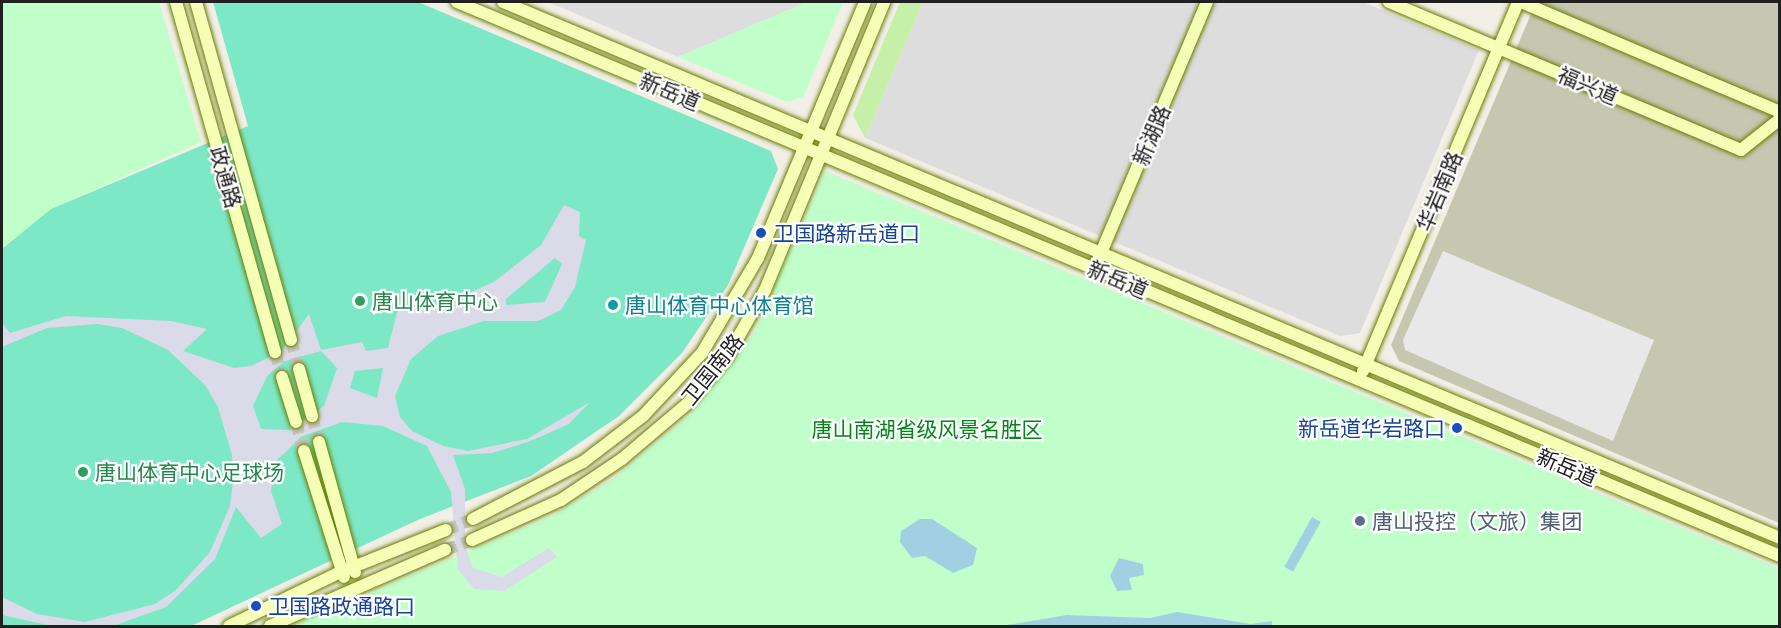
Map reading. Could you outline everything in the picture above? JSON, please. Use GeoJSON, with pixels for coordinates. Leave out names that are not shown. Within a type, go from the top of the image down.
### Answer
{"type":"FeatureCollection","features":[{"type":"Feature","properties":{"kind":"main road","name":"政通路"},"geometry":{"type":"LineString","coordinates":[[176,2],[276,352]]}},
{"type":"Feature","properties":{"kind":"main road","name":"政通路"},"geometry":{"type":"LineString","coordinates":[[196,2],[291,340]]}},
{"type":"Feature","properties":{"kind":"main road","name":"新岳道"},"geometry":{"type":"LineString","coordinates":[[457,2],[1779,556]]}},
{"type":"Feature","properties":{"kind":"main road","name":"新岳道"},"geometry":{"type":"LineString","coordinates":[[503,2],[1779,538]]}},
{"type":"Feature","properties":{"kind":"main road","name":"卫国南路"},"geometry":{"type":"LineString","coordinates":[[472,519],[583,462],[643,416],[683,375],[741,291],[865,2]]}},
{"type":"Feature","properties":{"kind":"main road","name":"卫国南路"},"geometry":{"type":"LineString","coordinates":[[472,540],[593,480],[656,433],[707,381],[765,290],[884,2]]}},
{"type":"Feature","properties":{"kind":"main road","name":"新湖路"},"geometry":{"type":"LineString","coordinates":[[1095,269],[1207,2]]}},
{"type":"Feature","properties":{"kind":"main road","name":"福兴道"},"geometry":{"type":"LineString","coordinates":[[1389,2],[1741,150],[1779,120]]}},
{"type":"Feature","properties":{"kind":"main road"},"geometry":{"type":"LineString","coordinates":[[1520,2],[1779,112]]}},
{"type":"Feature","properties":{"kind":"main road","name":"华岩南路"},"geometry":{"type":"LineString","coordinates":[[1359,379],[1520,2]]}},
{"type":"Feature","properties":{"kind":"main road"},"geometry":{"type":"LineString","coordinates":[[208,113],[225,105]]}},
{"type":"Feature","properties":{"kind":"main road"},"geometry":{"type":"LineString","coordinates":[[299,369],[312,416]]}},
{"type":"Feature","properties":{"kind":"main road"},"geometry":{"type":"LineString","coordinates":[[282,377],[296,423]]}},
{"type":"Feature","properties":{"kind":"main road"},"geometry":{"type":"LineString","coordinates":[[319,442],[355,566],[354,586]]}},
{"type":"Feature","properties":{"kind":"main road"},"geometry":{"type":"LineString","coordinates":[[1553,461],[1560,446]]}},
{"type":"Feature","properties":{"kind":"main road"},"geometry":{"type":"LineString","coordinates":[[304,451],[338,573],[354,586]]}},
{"type":"Feature","properties":{"kind":"main road"},"geometry":{"type":"LineString","coordinates":[[229,627],[338,573],[446,530]]}},
{"type":"Feature","properties":{"kind":"main road"},"geometry":{"type":"LineString","coordinates":[[270,627],[354,586],[445,550]]}},
{"type":"Feature","properties":{"kind":"shaded area"},"geometry":{"type":"Polygon","coordinates":[[[548,2],[807,2],[678,57],[548,2]]]}},
{"type":"Feature","properties":{"kind":"shaded area"},"geometry":{"type":"Polygon","coordinates":[[[923,2],[1363,2],[1479,50],[1360,333],[1340,336],[865,138],[923,2]]]}},
{"type":"Feature","properties":{"kind":"shaded area"},"geometry":{"type":"Polygon","coordinates":[[[1536,2],[1779,2],[1779,523],[1399,361],[1391,345],[1536,2]]]}},
{"type":"Feature","properties":{"kind":"shaded area"},"geometry":{"type":"Polygon","coordinates":[[[564,205],[580,212],[579,236],[586,240],[575,287],[561,310],[538,321],[484,321],[438,336],[411,359],[395,396],[400,417],[412,431],[443,446],[468,451],[527,439],[590,402],[569,424],[528,442],[492,453],[453,455],[465,489],[465,545],[473,568],[502,577],[549,548],[557,557],[504,591],[474,589],[458,570],[451,492],[427,446],[383,426],[342,422],[301,437],[277,460],[271,491],[282,524],[261,538],[236,507],[215,559],[166,607],[113,626],[52,626],[2,615],[2,597],[37,614],[85,622],[155,604],[176,590],[210,552],[230,506],[233,481],[232,455],[218,407],[205,385],[168,350],[122,328],[97,324],[47,328],[2,347],[2,323],[10,333],[66,316],[171,321],[207,329],[183,351],[234,368],[251,366],[282,351],[309,314],[321,350],[362,342],[366,351],[388,348],[399,305],[435,308],[494,282],[541,245],[564,205]],[[555,258],[506,299],[506,305],[545,302],[562,264],[555,258]],[[321,351],[285,361],[267,376],[253,406],[261,429],[290,430],[324,406],[337,368],[321,351]],[[383,368],[355,371],[350,388],[377,398],[383,368]]]}},
{"type":"Feature","properties":{"kind":"shaded area"},"geometry":{"type":"Polygon","coordinates":[[[1443,251],[1654,340],[1613,441],[1405,350],[1403,340],[1443,251]]]}},
{"type":"Feature","properties":{"kind":"green space"},"geometry":{"type":"Polygon","coordinates":[[[2,2],[159,2],[201,142],[51,209],[2,249],[2,2]]]}},
{"type":"Feature","properties":{"kind":"green space","name":"唐山体育中心"},"geometry":{"type":"Polygon","coordinates":[[[213,2],[418,2],[771,151],[778,169],[728,285],[682,353],[619,416],[531,476],[420,519],[191,626],[2,626],[2,249],[51,209],[248,126],[213,2]]]}},
{"type":"Feature","properties":{"kind":"green space"},"geometry":{"type":"Polygon","coordinates":[[[807,2],[843,2],[804,96],[787,102],[678,57],[807,2]]]}},
{"type":"Feature","properties":{"kind":"green space"},"geometry":{"type":"Polygon","coordinates":[[[900,2],[923,2],[865,138],[853,115],[900,2]]]}},
{"type":"Feature","properties":{"kind":"green space","name":"唐山南湖省级风景名胜区"},"geometry":{"type":"Polygon","coordinates":[[[825,171],[1780,569],[1779,626],[291,626],[554,515],[614,478],[689,415],[755,331],[825,171]]]}},
{"type":"Feature","properties":{"kind":"water"},"geometry":{"type":"Polygon","coordinates":[[[1312,517],[1321,522],[1293,572],[1284,567],[1312,517]]]}},
{"type":"Feature","properties":{"kind":"water"},"geometry":{"type":"Polygon","coordinates":[[[920,519],[932,519],[977,548],[973,565],[953,573],[925,556],[912,558],[900,542],[901,531],[920,519]]]}},
{"type":"Feature","properties":{"kind":"water"},"geometry":{"type":"Polygon","coordinates":[[[1119,558],[1143,564],[1144,575],[1129,578],[1132,590],[1117,591],[1110,576],[1119,558]]]}},
{"type":"Feature","properties":{"kind":"water"},"geometry":{"type":"Polygon","coordinates":[[[1177,612],[1251,624],[1272,621],[1272,626],[1001,626],[1067,615],[1150,618],[1177,612]]]}},
{"type":"Feature","properties":{"kind":"tunnel"},"geometry":{"type":"LineString","coordinates":[[291,340],[299,369]]}},
{"type":"Feature","properties":{"kind":"tunnel"},"geometry":{"type":"LineString","coordinates":[[275,352],[282,377]]}},
{"type":"Feature","properties":{"kind":"tunnel"},"geometry":{"type":"LineString","coordinates":[[312,416],[319,442]]}},
{"type":"Feature","properties":{"kind":"tunnel"},"geometry":{"type":"LineString","coordinates":[[296,422],[304,451]]}},
{"type":"Feature","properties":{"kind":"tunnel"},"geometry":{"type":"LineString","coordinates":[[446,530],[473,519]]}},
{"type":"Feature","properties":{"kind":"tunnel"},"geometry":{"type":"LineString","coordinates":[[445,550],[472,540]]}},
{"type":"Feature","properties":{"kind":"place","name":"卫国路新岳道口"},"geometry":{"type":"Point","coordinates":[761,233]}},
{"type":"Feature","properties":{"kind":"place","name":"唐山体育中心"},"geometry":{"type":"Point","coordinates":[360,301]}},
{"type":"Feature","properties":{"kind":"place","name":"唐山体育中心体育馆"},"geometry":{"type":"Point","coordinates":[613,305]}},
{"type":"Feature","properties":{"kind":"place","name":"新岳道华岩路口"},"geometry":{"type":"Point","coordinates":[1457,428]}},
{"type":"Feature","properties":{"kind":"place","name":"唐山体育中心足球场"},"geometry":{"type":"Point","coordinates":[83,472]}},
{"type":"Feature","properties":{"kind":"place","name":"唐山投控（文旅）集团"},"geometry":{"type":"Point","coordinates":[1360,521]}},
{"type":"Feature","properties":{"kind":"place","name":"卫国路政通路口"},"geometry":{"type":"Point","coordinates":[256,606]}}]}
